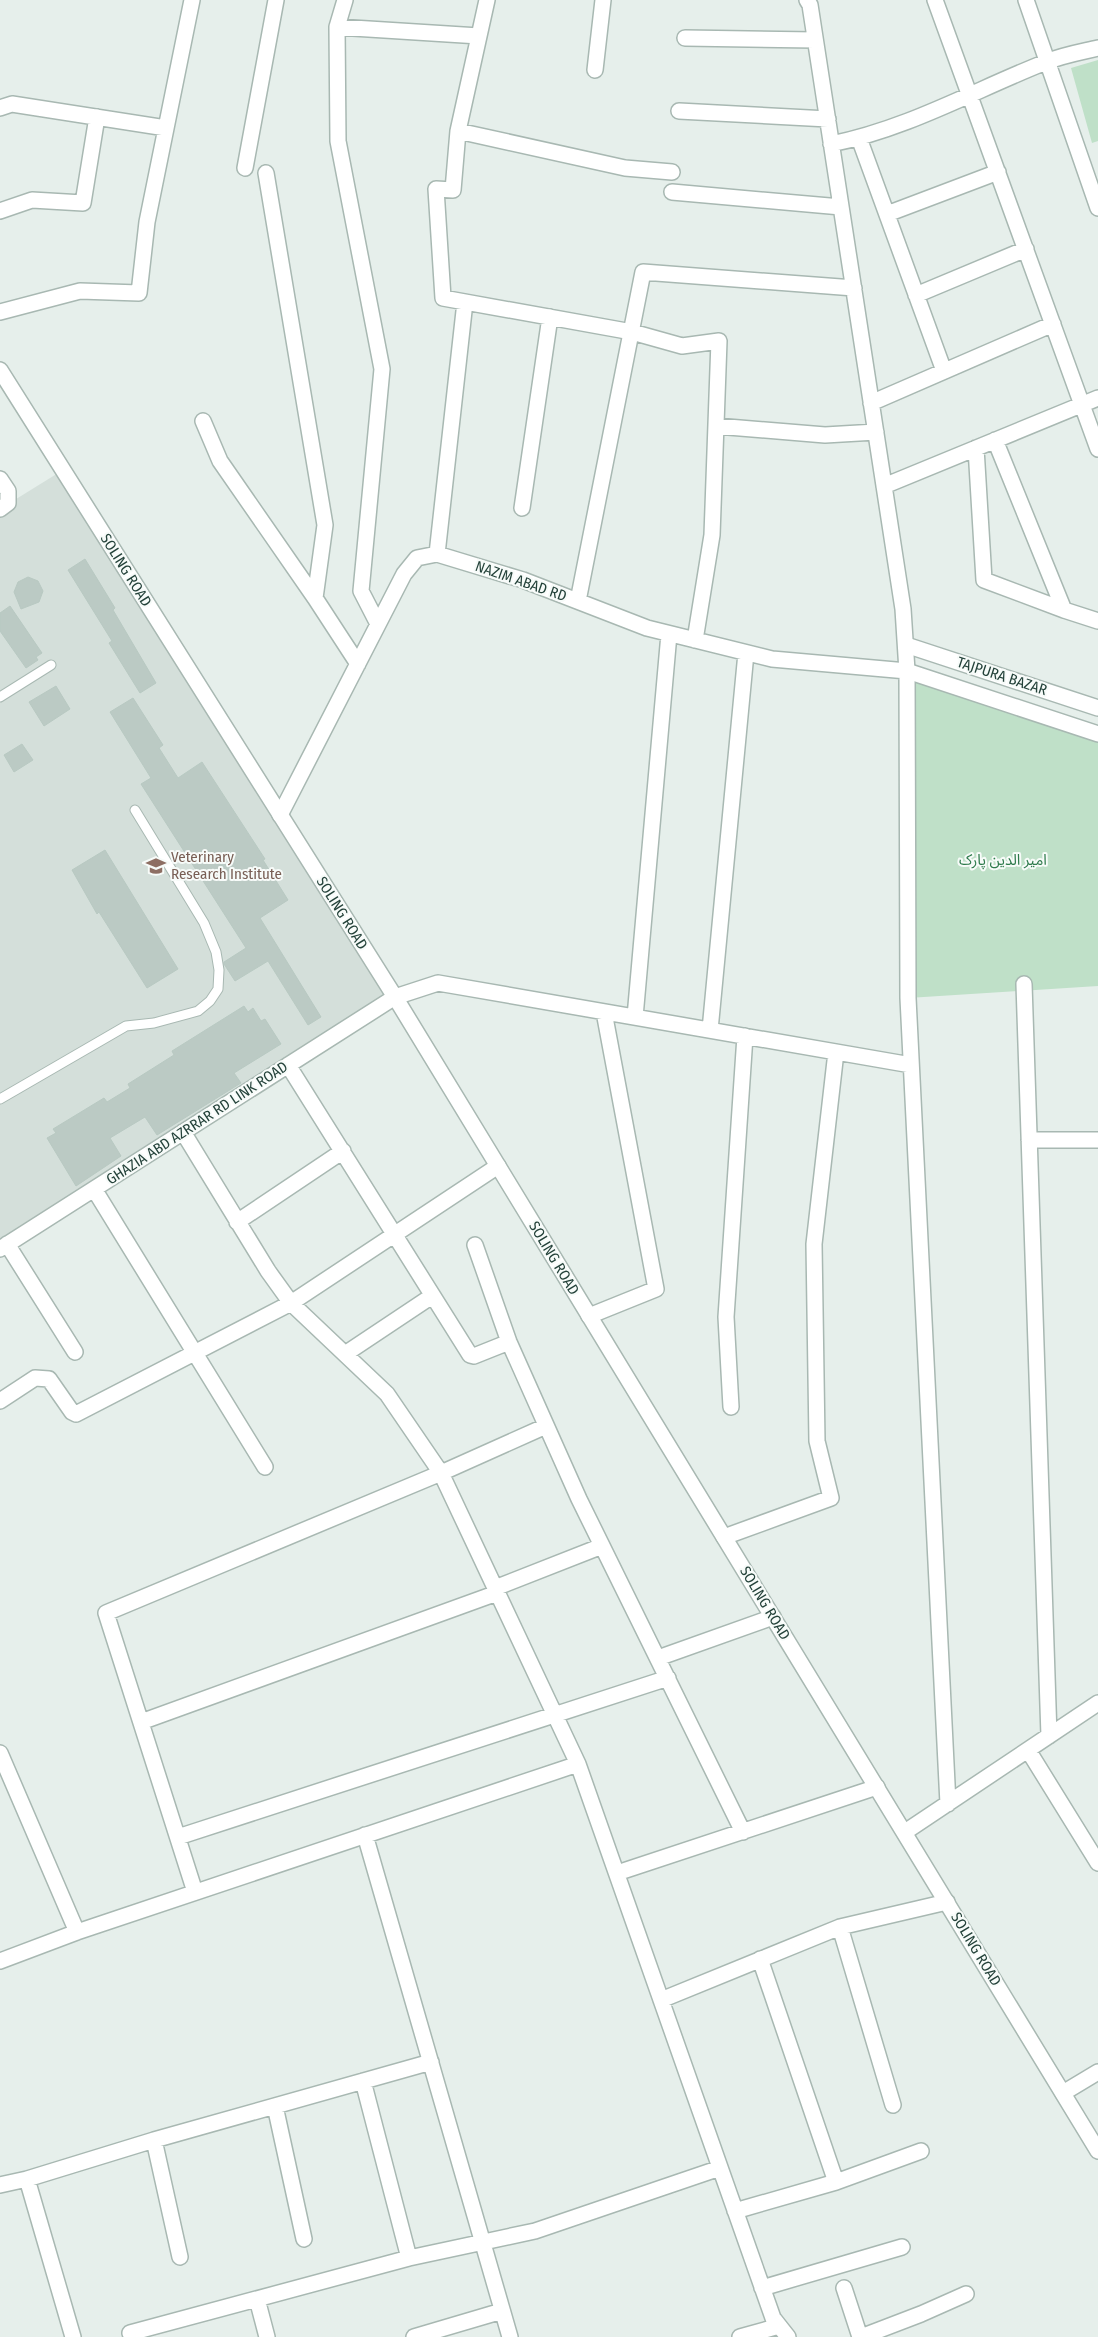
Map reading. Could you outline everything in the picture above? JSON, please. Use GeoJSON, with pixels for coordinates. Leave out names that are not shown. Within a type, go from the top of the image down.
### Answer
{"type":"FeatureCollection","features":[{"type":"Feature","properties":{"kind":"street"},"geometry":{"type":"LineString","coordinates":[[0,312],[80,291],[139,293],[147,222],[192,0]]}},
{"type":"Feature","properties":{"kind":"street"},"geometry":{"type":"LineString","coordinates":[[245,168],[276,0]]}},
{"type":"Feature","properties":{"kind":"street"},"geometry":{"type":"LineString","coordinates":[[345,0],[337,27],[338,141],[382,369],[360,592],[378,624]]}},
{"type":"Feature","properties":{"kind":"street"},"geometry":{"type":"LineString","coordinates":[[488,0],[458,131],[453,190],[436,189],[443,298],[632,332],[682,346],[719,341],[712,535],[695,640]]}},
{"type":"Feature","properties":{"kind":"street"},"geometry":{"type":"LineString","coordinates":[[595,70],[603,0]]}},
{"type":"Feature","properties":{"kind":"street"},"geometry":{"type":"LineString","coordinates":[[807,0],[810,5],[816,40],[903,610],[906,645],[908,671],[908,998],[948,1804]]}},
{"type":"Feature","properties":{"kind":"street"},"geometry":{"type":"LineString","coordinates":[[935,0],[1098,449]]}},
{"type":"Feature","properties":{"kind":"street"},"geometry":{"type":"LineString","coordinates":[[1026,0],[1048,61],[1091,167],[1098,208]]}},
{"type":"Feature","properties":{"kind":"street"},"geometry":{"type":"LineString","coordinates":[[337,27],[479,36]]}},
{"type":"Feature","properties":{"kind":"street"},"geometry":{"type":"LineString","coordinates":[[685,38],[816,40]]}},
{"type":"Feature","properties":{"kind":"street"},"geometry":{"type":"LineString","coordinates":[[831,144],[859,138],[969,96],[1048,61],[1098,48]]}},
{"type":"Feature","properties":{"kind":"street"},"geometry":{"type":"LineString","coordinates":[[0,108],[12,104],[166,128]]}},
{"type":"Feature","properties":{"kind":"street"},"geometry":{"type":"LineString","coordinates":[[679,110],[828,119]]}},
{"type":"Feature","properties":{"kind":"street"},"geometry":{"type":"LineString","coordinates":[[0,211],[32,200],[83,204],[97,117]]}},
{"type":"Feature","properties":{"kind":"street"},"geometry":{"type":"LineString","coordinates":[[458,131],[625,168],[672,172]]}},
{"type":"Feature","properties":{"kind":"street"},"geometry":{"type":"LineString","coordinates":[[859,138],[944,371]]}},
{"type":"Feature","properties":{"kind":"street"},"geometry":{"type":"LineString","coordinates":[[266,172],[325,525],[315,598]]}},
{"type":"Feature","properties":{"kind":"street"},"geometry":{"type":"LineString","coordinates":[[887,214],[998,172]]}},
{"type":"Feature","properties":{"kind":"street"},"geometry":{"type":"LineString","coordinates":[[672,192],[841,207]]}},
{"type":"Feature","properties":{"kind":"street"},"geometry":{"type":"LineString","coordinates":[[916,295],[1026,249]]}},
{"type":"Feature","properties":{"kind":"street"},"geometry":{"type":"LineString","coordinates":[[578,601],[644,272],[854,288]]}},
{"type":"Feature","properties":{"kind":"street"},"geometry":{"type":"LineString","coordinates":[[280,814],[404,574],[417,558],[438,554],[465,302]]}},
{"type":"Feature","properties":{"kind":"street"},"geometry":{"type":"LineString","coordinates":[[522,508],[550,317]]}},
{"type":"Feature","properties":{"kind":"street"},"geometry":{"type":"LineString","coordinates":[[871,402],[1053,324]]}},
{"type":"Feature","properties":{"kind":"street","name":"SOLING ROAD"},"geometry":{"type":"LineString","coordinates":[[0,370],[395,997],[1098,2150]]}},
{"type":"Feature","properties":{"kind":"street"},"geometry":{"type":"LineString","coordinates":[[884,486],[1098,398]]}},
{"type":"Feature","properties":{"kind":"street"},"geometry":{"type":"LineString","coordinates":[[203,421],[220,461],[315,598],[358,664]]}},
{"type":"Feature","properties":{"kind":"street"},"geometry":{"type":"LineString","coordinates":[[716,426],[825,435],[876,432]]}},
{"type":"Feature","properties":{"kind":"street"},"geometry":{"type":"LineString","coordinates":[[996,440],[1064,610]]}},
{"type":"Feature","properties":{"kind":"street"},"geometry":{"type":"LineString","coordinates":[[976,448],[984,580],[1098,621]]}},
{"type":"Feature","properties":{"kind":"street"},"geometry":{"type":"LineString","coordinates":[[0,479],[9,497],[8,503],[0,509]]}},
{"type":"Feature","properties":{"kind":"street","name":"NAZIM ABAD RD"},"geometry":{"type":"LineString","coordinates":[[438,554],[523,580],[647,628],[669,634],[772,659],[908,671]]}},
{"type":"Feature","properties":{"kind":"street"},"geometry":{"type":"LineString","coordinates":[[634,1017],[669,634]]}},
{"type":"Feature","properties":{"kind":"street","name":"TAJPURA BAZAR"},"geometry":{"type":"LineString","coordinates":[[906,645],[1098,708]]}},
{"type":"Feature","properties":{"kind":"street"},"geometry":{"type":"LineString","coordinates":[[710,1030],[746,653]]}},
{"type":"Feature","properties":{"kind":"street","name":"TAJPURA BAZAR"},"geometry":{"type":"LineString","coordinates":[[908,671],[1098,734]]}},
{"type":"Feature","properties":{"kind":"street","name":"GHAZIA ABD AZRRAR RD LINK ROAD"},"geometry":{"type":"LineString","coordinates":[[3,1246],[395,997],[438,983],[911,1065]]}},
{"type":"Feature","properties":{"kind":"street"},"geometry":{"type":"LineString","coordinates":[[1024,984],[1049,1736]]}},
{"type":"Feature","properties":{"kind":"street"},"geometry":{"type":"LineString","coordinates":[[589,1316],[656,1289],[604,1012]]}},
{"type":"Feature","properties":{"kind":"street"},"geometry":{"type":"LineString","coordinates":[[731,1407],[726,1317],[745,1036]]}},
{"type":"Feature","properties":{"kind":"street"},"geometry":{"type":"LineString","coordinates":[[724,1537],[831,1498],[818,1441],[814,1244],[836,1052]]}},
{"type":"Feature","properties":{"kind":"street"},"geometry":{"type":"LineString","coordinates":[[288,1065],[470,1355],[474,1356],[509,1342]]}},
{"type":"Feature","properties":{"kind":"street"},"geometry":{"type":"LineString","coordinates":[[183,1132],[237,1222],[291,1303],[387,1394],[441,1473],[555,1714],[578,1764],[773,2318],[783,2331],[740,2337]]}},
{"type":"Feature","properties":{"kind":"street"},"geometry":{"type":"LineString","coordinates":[[1029,1140],[1098,1140]]}},
{"type":"Feature","properties":{"kind":"street"},"geometry":{"type":"LineString","coordinates":[[237,1222],[343,1151]]}},
{"type":"Feature","properties":{"kind":"street"},"geometry":{"type":"LineString","coordinates":[[0,1401],[34,1378],[49,1378],[72,1412],[76,1414],[291,1303],[498,1166]]}},
{"type":"Feature","properties":{"kind":"street"},"geometry":{"type":"LineString","coordinates":[[94,1189],[265,1467]]}},
{"type":"Feature","properties":{"kind":"street"},"geometry":{"type":"LineString","coordinates":[[475,1245],[509,1342],[546,1426],[602,1546],[744,1832]]}},
{"type":"Feature","properties":{"kind":"street"},"geometry":{"type":"LineString","coordinates":[[3,1246],[75,1352]]}},
{"type":"Feature","properties":{"kind":"street"},"geometry":{"type":"LineString","coordinates":[[345,1354],[432,1296]]}},
{"type":"Feature","properties":{"kind":"street"},"geometry":{"type":"LineString","coordinates":[[196,1892],[106,1617],[109,1611],[441,1473],[546,1426]]}},
{"type":"Feature","properties":{"kind":"street"},"geometry":{"type":"LineString","coordinates":[[141,1722],[496,1590],[602,1546]]}},
{"type":"Feature","properties":{"kind":"street"},"geometry":{"type":"LineString","coordinates":[[658,1658],[774,1617]]}},
{"type":"Feature","properties":{"kind":"street"},"geometry":{"type":"LineString","coordinates":[[178,1837],[668,1678]]}},
{"type":"Feature","properties":{"kind":"street"},"geometry":{"type":"LineString","coordinates":[[905,1832],[1098,1703]]}},
{"type":"Feature","properties":{"kind":"street"},"geometry":{"type":"LineString","coordinates":[[1028,1750],[1098,1863]]}},
{"type":"Feature","properties":{"kind":"street"},"geometry":{"type":"LineString","coordinates":[[0,1753],[77,1932]]}},
{"type":"Feature","properties":{"kind":"street"},"geometry":{"type":"LineString","coordinates":[[0,1961],[77,1932],[578,1764]]}},
{"type":"Feature","properties":{"kind":"street"},"geometry":{"type":"LineString","coordinates":[[617,1873],[877,1787]]}},
{"type":"Feature","properties":{"kind":"street"},"geometry":{"type":"LineString","coordinates":[[365,1835],[510,2337]]}},
{"type":"Feature","properties":{"kind":"street"},"geometry":{"type":"LineString","coordinates":[[661,2000],[840,1927],[947,1902]]}},
{"type":"Feature","properties":{"kind":"street"},"geometry":{"type":"LineString","coordinates":[[840,1927],[893,2105]]}},
{"type":"Feature","properties":{"kind":"street"},"geometry":{"type":"LineString","coordinates":[[760,1959],[836,2182]]}},
{"type":"Feature","properties":{"kind":"street"},"geometry":{"type":"LineString","coordinates":[[0,2185],[431,2062]]}},
{"type":"Feature","properties":{"kind":"street"},"geometry":{"type":"LineString","coordinates":[[1063,2092],[1098,2072]]}},
{"type":"Feature","properties":{"kind":"street"},"geometry":{"type":"LineString","coordinates":[[363,2081],[409,2258]]}},
{"type":"Feature","properties":{"kind":"street"},"geometry":{"type":"LineString","coordinates":[[275,2106],[304,2239]]}},
{"type":"Feature","properties":{"kind":"street"},"geometry":{"type":"LineString","coordinates":[[154,2140],[180,2256]]}},
{"type":"Feature","properties":{"kind":"street"},"geometry":{"type":"LineString","coordinates":[[735,2211],[836,2182],[921,2151]]}},
{"type":"Feature","properties":{"kind":"street"},"geometry":{"type":"LineString","coordinates":[[130,2333],[409,2258],[535,2231],[720,2168]]}},
{"type":"Feature","properties":{"kind":"street"},"geometry":{"type":"LineString","coordinates":[[27,2178],[73,2337]]}},
{"type":"Feature","properties":{"kind":"street"},"geometry":{"type":"LineString","coordinates":[[762,2288],[902,2247]]}},
{"type":"Feature","properties":{"kind":"street"},"geometry":{"type":"LineString","coordinates":[[844,2288],[860,2337],[921,2314],[966,2294]]}},
{"type":"Feature","properties":{"kind":"street"},"geometry":{"type":"LineString","coordinates":[[256,2299],[267,2337]]}},
{"type":"Feature","properties":{"kind":"street"},"geometry":{"type":"LineString","coordinates":[[414,2337],[502,2311]]}},
{"type":"Feature","properties":{"kind":"lane"},"geometry":{"type":"LineString","coordinates":[[0,697],[51,665]]}},
{"type":"Feature","properties":{"kind":"lane"},"geometry":{"type":"LineString","coordinates":[[0,1099],[126,1026],[154,1023],[198,1011],[210,1001],[218,989],[219,970],[216,952],[204,923],[135,810]]}},
{"type":"Feature","properties":{"kind":"shaded area","name":"Veterinary Research Institute"},"geometry":{"type":"Polygon","coordinates":[[[63,470],[395,997],[0,1249],[0,509],[63,470]]]}},
{"type":"Feature","properties":{"kind":"green space"},"geometry":{"type":"Polygon","coordinates":[[[1098,60],[1098,141],[1092,143],[1071,68],[1098,60]]]}},
{"type":"Feature","properties":{"kind":"green space","name":"امیر الدین پارک"},"geometry":{"type":"Polygon","coordinates":[[[907,671],[1098,734],[1098,986],[908,998],[907,671]]]}},
{"type":"Feature","properties":{"kind":"building"},"geometry":{"type":"Polygon","coordinates":[[[85,559],[115,608],[113,610],[156,683],[140,693],[109,643],[112,641],[68,570],[85,559]]]}},
{"type":"Feature","properties":{"kind":"building"},"geometry":{"type":"Polygon","coordinates":[[[28,577],[38,581],[43,591],[39,602],[21,609],[14,592],[18,582],[28,577]]]}},
{"type":"Feature","properties":{"kind":"building"},"geometry":{"type":"Polygon","coordinates":[[[10,606],[42,653],[36,657],[38,660],[26,668],[0,631],[0,613],[10,606]]]}},
{"type":"Feature","properties":{"kind":"building"},"geometry":{"type":"Polygon","coordinates":[[[56,686],[70,709],[44,726],[29,702],[56,686]]]}},
{"type":"Feature","properties":{"kind":"building"},"geometry":{"type":"Polygon","coordinates":[[[133,698],[163,745],[159,748],[178,778],[202,762],[265,859],[263,860],[288,900],[260,918],[321,1017],[308,1025],[268,961],[235,981],[224,964],[224,962],[246,948],[141,784],[151,778],[110,712],[133,698]]]}},
{"type":"Feature","properties":{"kind":"building"},"geometry":{"type":"Polygon","coordinates":[[[22,744],[33,760],[14,772],[4,755],[22,744]]]}},
{"type":"Feature","properties":{"kind":"building"},"geometry":{"type":"Polygon","coordinates":[[[105,850],[178,969],[147,988],[99,912],[97,914],[72,870],[105,850]]]}},
{"type":"Feature","properties":{"kind":"building"},"geometry":{"type":"Polygon","coordinates":[[[244,1006],[248,1012],[253,1008],[261,1021],[265,1019],[281,1044],[234,1073],[241,1083],[157,1135],[145,1117],[110,1138],[121,1156],[76,1186],[47,1138],[56,1133],[53,1129],[104,1098],[107,1102],[130,1088],[128,1084],[174,1055],[172,1051],[244,1006]]]}},
{"type":"Feature","properties":{"kind":"place","name":"Veterinary Research Institute"},"geometry":{"type":"Point","coordinates":[156,866]}}]}
